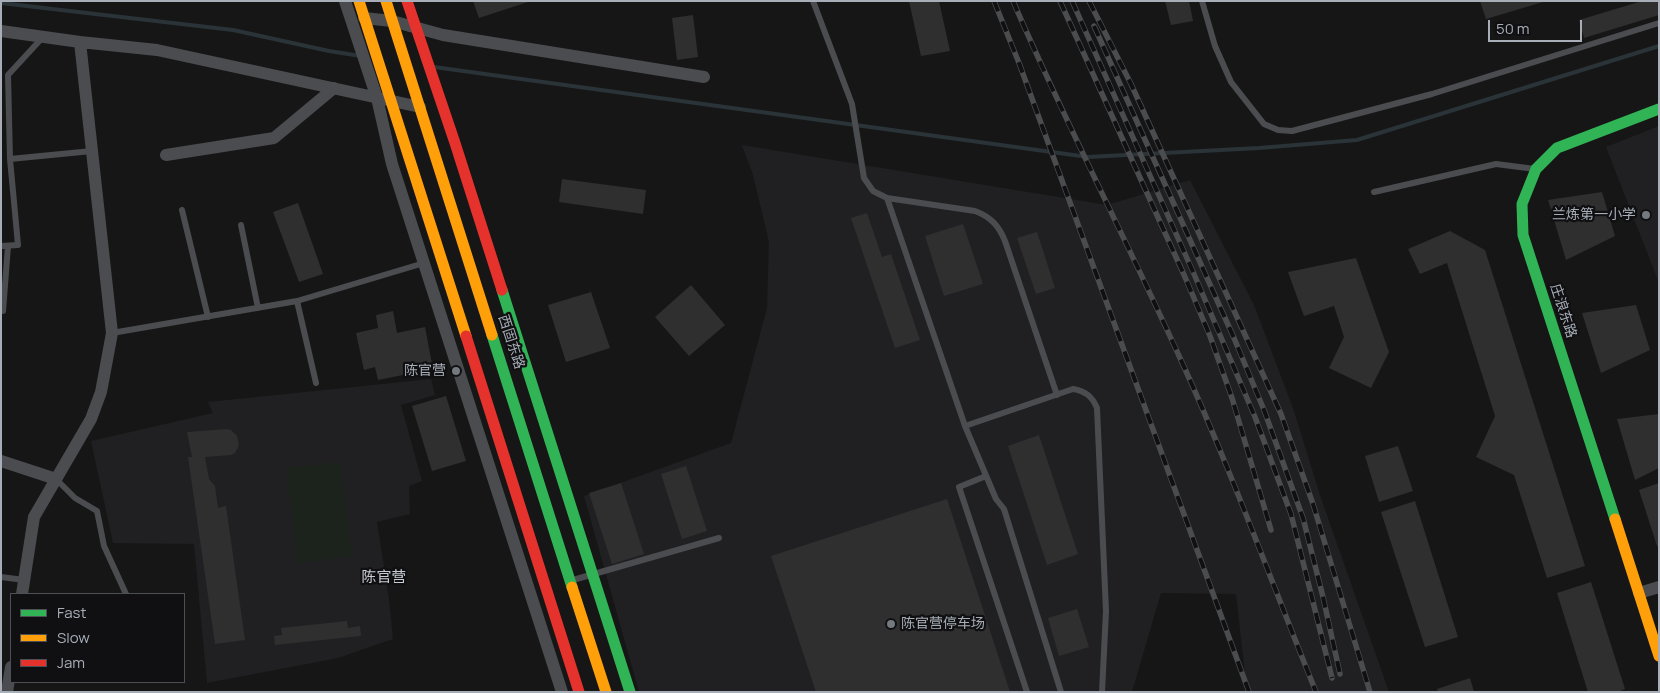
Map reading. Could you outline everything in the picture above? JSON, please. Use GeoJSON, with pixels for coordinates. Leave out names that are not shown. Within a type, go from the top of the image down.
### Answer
{"type":"FeatureCollection","features":[{"type":"Feature","properties":{"kind":"main road"},"geometry":{"type":"LineString","coordinates":[[359,1],[364,18],[362,31],[387,87],[578,692]]}},
{"type":"Feature","properties":{"kind":"main road","name":"西固东路"},"geometry":{"type":"LineString","coordinates":[[386,1],[606,692]]}},
{"type":"Feature","properties":{"kind":"main road"},"geometry":{"type":"LineString","coordinates":[[407,1],[630,692]]}},
{"type":"Feature","properties":{"kind":"main road","name":"庄浪东路"},"geometry":{"type":"LineString","coordinates":[[1659,109],[1557,148],[1536,169],[1522,204],[1523,234],[1659,656]]}},
{"type":"Feature","properties":{"kind":"street"},"geometry":{"type":"LineString","coordinates":[[345,1],[362,31],[392,164],[562,692]]}},
{"type":"Feature","properties":{"kind":"street"},"geometry":{"type":"LineString","coordinates":[[364,18],[392,21],[416,32],[704,78]]}},
{"type":"Feature","properties":{"kind":"street"},"geometry":{"type":"LineString","coordinates":[[1,31],[157,50],[334,88],[375,91],[391,101],[420,106]]}},
{"type":"Feature","properties":{"kind":"street"},"geometry":{"type":"LineString","coordinates":[[22,593],[34,517],[91,419],[101,392],[112,334],[80,42]]}},
{"type":"Feature","properties":{"kind":"street"},"geometry":{"type":"LineString","coordinates":[[166,155],[274,138],[334,88]]}},
{"type":"Feature","properties":{"kind":"street"},"geometry":{"type":"LineString","coordinates":[[1,460],[56,479]]}},
{"type":"Feature","properties":{"kind":"street"},"geometry":{"type":"LineString","coordinates":[[1639,594],[1659,587]]}},
{"type":"Feature","properties":{"kind":"street"},"geometry":{"type":"LineString","coordinates":[[8,692],[10,675]]}},
{"type":"Feature","properties":{"kind":"lane"},"geometry":{"type":"LineString","coordinates":[[813,1],[852,104],[864,178],[873,191],[887,198],[975,211],[986,215],[994,222],[1001,231],[1005,241],[1057,395]]}},
{"type":"Feature","properties":{"kind":"lane"},"geometry":{"type":"LineString","coordinates":[[1202,1],[1215,46],[1231,82],[1260,120],[1271,128],[1285,131],[1292,131],[1432,94],[1659,22]]}},
{"type":"Feature","properties":{"kind":"lane"},"geometry":{"type":"LineString","coordinates":[[3,310],[5,246],[18,245],[10,160],[8,75],[43,37]]}},
{"type":"Feature","properties":{"kind":"lane"},"geometry":{"type":"LineString","coordinates":[[10,160],[92,151]]}},
{"type":"Feature","properties":{"kind":"lane"},"geometry":{"type":"LineString","coordinates":[[1374,192],[1496,164],[1536,169]]}},
{"type":"Feature","properties":{"kind":"lane"},"geometry":{"type":"LineString","coordinates":[[887,198],[965,426],[996,499],[1004,509],[1061,692]]}},
{"type":"Feature","properties":{"kind":"lane"},"geometry":{"type":"LineString","coordinates":[[182,210],[208,316]]}},
{"type":"Feature","properties":{"kind":"lane"},"geometry":{"type":"LineString","coordinates":[[240,225],[258,308]]}},
{"type":"Feature","properties":{"kind":"lane"},"geometry":{"type":"LineString","coordinates":[[112,334],[297,301],[424,263]]}},
{"type":"Feature","properties":{"kind":"lane"},"geometry":{"type":"LineString","coordinates":[[297,301],[316,383]]}},
{"type":"Feature","properties":{"kind":"lane"},"geometry":{"type":"LineString","coordinates":[[965,426],[1073,389],[1081,390],[1094,400],[1097,408],[1106,610],[1102,692]]}},
{"type":"Feature","properties":{"kind":"lane"},"geometry":{"type":"LineString","coordinates":[[986,476],[959,486],[1027,692]]}},
{"type":"Feature","properties":{"kind":"lane"},"geometry":{"type":"LineString","coordinates":[[56,479],[75,498],[97,511],[104,546],[126,593]]}},
{"type":"Feature","properties":{"kind":"lane"},"geometry":{"type":"LineString","coordinates":[[571,581],[593,573],[719,538]]}},
{"type":"Feature","properties":{"kind":"lane"},"geometry":{"type":"LineString","coordinates":[[1,577],[24,580]]}},
{"type":"Feature","properties":{"kind":"shaded area","name":"兰炼第一小学"},"geometry":{"type":"Polygon","coordinates":[[[1659,126],[1659,283],[1606,147],[1659,126]]]}},
{"type":"Feature","properties":{"kind":"shaded area"},"geometry":{"type":"Polygon","coordinates":[[[742,145],[1107,205],[1190,180],[1254,305],[1293,408],[1321,498],[1389,692],[1247,692],[1236,594],[1161,593],[1132,692],[639,692],[584,496],[731,443],[767,308],[769,242],[753,175],[742,145]]]}},
{"type":"Feature","properties":{"kind":"shaded area"},"geometry":{"type":"Polygon","coordinates":[[[431,379],[435,395],[401,405],[422,481],[409,486],[410,514],[377,522],[393,639],[338,658],[207,683],[194,544],[113,543],[91,441],[213,413],[208,402],[431,379]]]}},
{"type":"Feature","properties":{"kind":"shaded area"},"geometry":{"type":"Polygon","coordinates":[[[340,462],[352,556],[298,563],[286,468],[340,462]]]}},
{"type":"Feature","properties":{"kind":"building"},"geometry":{"type":"Polygon","coordinates":[[[473,1],[528,1],[528,2],[479,18],[473,1]]]}},
{"type":"Feature","properties":{"kind":"building"},"geometry":{"type":"Polygon","coordinates":[[[909,1],[939,1],[950,51],[921,56],[909,1]]]}},
{"type":"Feature","properties":{"kind":"building"},"geometry":{"type":"Polygon","coordinates":[[[1165,1],[1189,1],[1193,21],[1171,25],[1165,1]]]}},
{"type":"Feature","properties":{"kind":"building"},"geometry":{"type":"Polygon","coordinates":[[[1480,1],[1543,1],[1543,2],[1486,19],[1480,1]]]}},
{"type":"Feature","properties":{"kind":"building"},"geometry":{"type":"Polygon","coordinates":[[[1642,1],[1659,1],[1659,15],[1584,38],[1579,20],[1642,1]]]}},
{"type":"Feature","properties":{"kind":"building"},"geometry":{"type":"Polygon","coordinates":[[[693,15],[698,57],[677,60],[672,18],[693,15]]]}},
{"type":"Feature","properties":{"kind":"building"},"geometry":{"type":"Polygon","coordinates":[[[562,179],[646,190],[643,214],[559,202],[562,179]]]}},
{"type":"Feature","properties":{"kind":"building"},"geometry":{"type":"Polygon","coordinates":[[[1602,192],[1615,236],[1566,260],[1548,200],[1602,192]]]}},
{"type":"Feature","properties":{"kind":"building"},"geometry":{"type":"Polygon","coordinates":[[[298,203],[323,274],[299,282],[273,212],[298,203]]]}},
{"type":"Feature","properties":{"kind":"building"},"geometry":{"type":"Polygon","coordinates":[[[867,213],[882,257],[891,254],[920,340],[895,348],[851,218],[867,213]]]}},
{"type":"Feature","properties":{"kind":"building"},"geometry":{"type":"Polygon","coordinates":[[[963,224],[983,284],[944,296],[925,236],[963,224]]]}},
{"type":"Feature","properties":{"kind":"building"},"geometry":{"type":"Polygon","coordinates":[[[1450,231],[1485,250],[1585,566],[1547,578],[1514,475],[1476,457],[1495,416],[1447,263],[1420,274],[1408,249],[1450,231]]]}},
{"type":"Feature","properties":{"kind":"building"},"geometry":{"type":"Polygon","coordinates":[[[1037,232],[1055,288],[1036,294],[1017,238],[1037,232]]]}},
{"type":"Feature","properties":{"kind":"building"},"geometry":{"type":"Polygon","coordinates":[[[1356,258],[1389,352],[1371,388],[1329,368],[1344,337],[1334,306],[1304,316],[1288,272],[1356,258]]]}},
{"type":"Feature","properties":{"kind":"building"},"geometry":{"type":"Polygon","coordinates":[[[691,285],[725,325],[689,356],[655,317],[691,285]]]}},
{"type":"Feature","properties":{"kind":"building"},"geometry":{"type":"Polygon","coordinates":[[[591,292],[610,348],[566,362],[548,305],[591,292]]]}},
{"type":"Feature","properties":{"kind":"building"},"geometry":{"type":"Polygon","coordinates":[[[1636,305],[1650,350],[1601,373],[1582,313],[1636,305]]]}},
{"type":"Feature","properties":{"kind":"building"},"geometry":{"type":"Polygon","coordinates":[[[393,311],[397,333],[425,327],[433,369],[378,380],[375,367],[364,370],[356,333],[378,328],[376,315],[393,311]]]}},
{"type":"Feature","properties":{"kind":"building"},"geometry":{"type":"Polygon","coordinates":[[[446,396],[466,461],[432,471],[412,406],[446,396]]]}},
{"type":"Feature","properties":{"kind":"building"},"geometry":{"type":"Polygon","coordinates":[[[1659,414],[1659,468],[1635,480],[1617,419],[1659,414]]]}},
{"type":"Feature","properties":{"kind":"building"},"geometry":{"type":"Polygon","coordinates":[[[227,429],[237,436],[239,445],[235,453],[205,457],[209,479],[215,486],[218,508],[226,506],[245,640],[215,644],[188,457],[192,457],[187,432],[227,429]]]}},
{"type":"Feature","properties":{"kind":"building"},"geometry":{"type":"Polygon","coordinates":[[[1039,435],[1078,554],[1047,565],[1008,446],[1039,435]]]}},
{"type":"Feature","properties":{"kind":"building"},"geometry":{"type":"Polygon","coordinates":[[[1398,446],[1413,491],[1379,502],[1365,456],[1398,446]]]}},
{"type":"Feature","properties":{"kind":"building"},"geometry":{"type":"Polygon","coordinates":[[[686,466],[707,531],[682,539],[661,474],[686,466]]]}},
{"type":"Feature","properties":{"kind":"building"},"geometry":{"type":"Polygon","coordinates":[[[621,483],[644,554],[612,564],[589,493],[621,483]]]}},
{"type":"Feature","properties":{"kind":"building"},"geometry":{"type":"Polygon","coordinates":[[[1659,483],[1659,547],[1657,546],[1639,490],[1659,483]]]}},
{"type":"Feature","properties":{"kind":"building","name":"陈官营停车场"},"geometry":{"type":"Polygon","coordinates":[[[947,499],[1010,692],[816,692],[771,556],[947,499]]]}},
{"type":"Feature","properties":{"kind":"building"},"geometry":{"type":"Polygon","coordinates":[[[1415,501],[1458,637],[1425,647],[1381,512],[1415,501]]]}},
{"type":"Feature","properties":{"kind":"building"},"geometry":{"type":"Polygon","coordinates":[[[1591,582],[1625,689],[1618,692],[1588,692],[1557,593],[1591,582]]]}},
{"type":"Feature","properties":{"kind":"building"},"geometry":{"type":"Polygon","coordinates":[[[1077,609],[1089,647],[1059,656],[1048,618],[1077,609]]]}},
{"type":"Feature","properties":{"kind":"building"},"geometry":{"type":"Polygon","coordinates":[[[347,621],[348,628],[360,626],[361,636],[275,645],[274,636],[282,635],[281,628],[347,621]]]}},
{"type":"Feature","properties":{"kind":"building"},"geometry":{"type":"Polygon","coordinates":[[[1470,678],[1474,692],[1438,692],[1437,689],[1470,678]]]}},
{"type":"Feature","properties":{"kind":"waterway"},"geometry":{"type":"LineString","coordinates":[[1,3],[233,30],[361,56]]}},
{"type":"Feature","properties":{"kind":"waterway"},"geometry":{"type":"LineString","coordinates":[[434,67],[1088,157],[1259,148],[1357,140],[1659,46]]}},
{"type":"Feature","properties":{"kind":"railway"},"geometry":{"type":"LineString","coordinates":[[994,1],[1019,63],[1249,692]]}},
{"type":"Feature","properties":{"kind":"railway"},"geometry":{"type":"LineString","coordinates":[[1013,1],[1053,91],[1198,399],[1316,692]]}},
{"type":"Feature","properties":{"kind":"railway"},"geometry":{"type":"LineString","coordinates":[[1060,1],[1210,336],[1232,398],[1271,530]]}},
{"type":"Feature","properties":{"kind":"railway"},"geometry":{"type":"LineString","coordinates":[[1072,1],[1194,274],[1255,417],[1291,514],[1332,678]]}},
{"type":"Feature","properties":{"kind":"railway"},"geometry":{"type":"LineString","coordinates":[[1089,1],[1131,84],[1281,414],[1313,504],[1370,692]]}},
{"type":"Feature","properties":{"kind":"railway"},"geometry":{"type":"LineString","coordinates":[[1094,26],[1234,338],[1264,410],[1303,518],[1340,674]]}},
{"type":"Feature","properties":{"kind":"traffic: fast"},"geometry":{"type":"LineString","coordinates":[[1615,519],[1523,235],[1522,204],[1536,169],[1557,148],[1659,109]]}},
{"type":"Feature","properties":{"kind":"traffic: fast"},"geometry":{"type":"LineString","coordinates":[[502,290],[630,692]]}},
{"type":"Feature","properties":{"kind":"traffic: fast"},"geometry":{"type":"LineString","coordinates":[[492,335],[572,587]]}},
{"type":"Feature","properties":{"kind":"traffic: slow"},"geometry":{"type":"LineString","coordinates":[[359,1],[466,336]]}},
{"type":"Feature","properties":{"kind":"traffic: slow"},"geometry":{"type":"LineString","coordinates":[[386,1],[492,335]]}},
{"type":"Feature","properties":{"kind":"traffic: slow"},"geometry":{"type":"LineString","coordinates":[[1615,519],[1659,656]]}},
{"type":"Feature","properties":{"kind":"traffic: slow"},"geometry":{"type":"LineString","coordinates":[[572,587],[606,692]]}},
{"type":"Feature","properties":{"kind":"traffic: jam"},"geometry":{"type":"LineString","coordinates":[[407,1],[502,290]]}},
{"type":"Feature","properties":{"kind":"traffic: jam"},"geometry":{"type":"LineString","coordinates":[[466,336],[579,692]]}},
{"type":"Feature","properties":{"kind":"place","name":"兰炼第一小学"},"geometry":{"type":"Point","coordinates":[1646,215]}},
{"type":"Feature","properties":{"kind":"place","name":"陈官营"},"geometry":{"type":"Point","coordinates":[456,371]}},
{"type":"Feature","properties":{"kind":"place","name":"陈官营停车场"},"geometry":{"type":"Point","coordinates":[891,624]}},
{"type":"Feature","properties":{"kind":"district","name":"陈官营"},"geometry":{"type":"Point","coordinates":[384,578]}}]}
